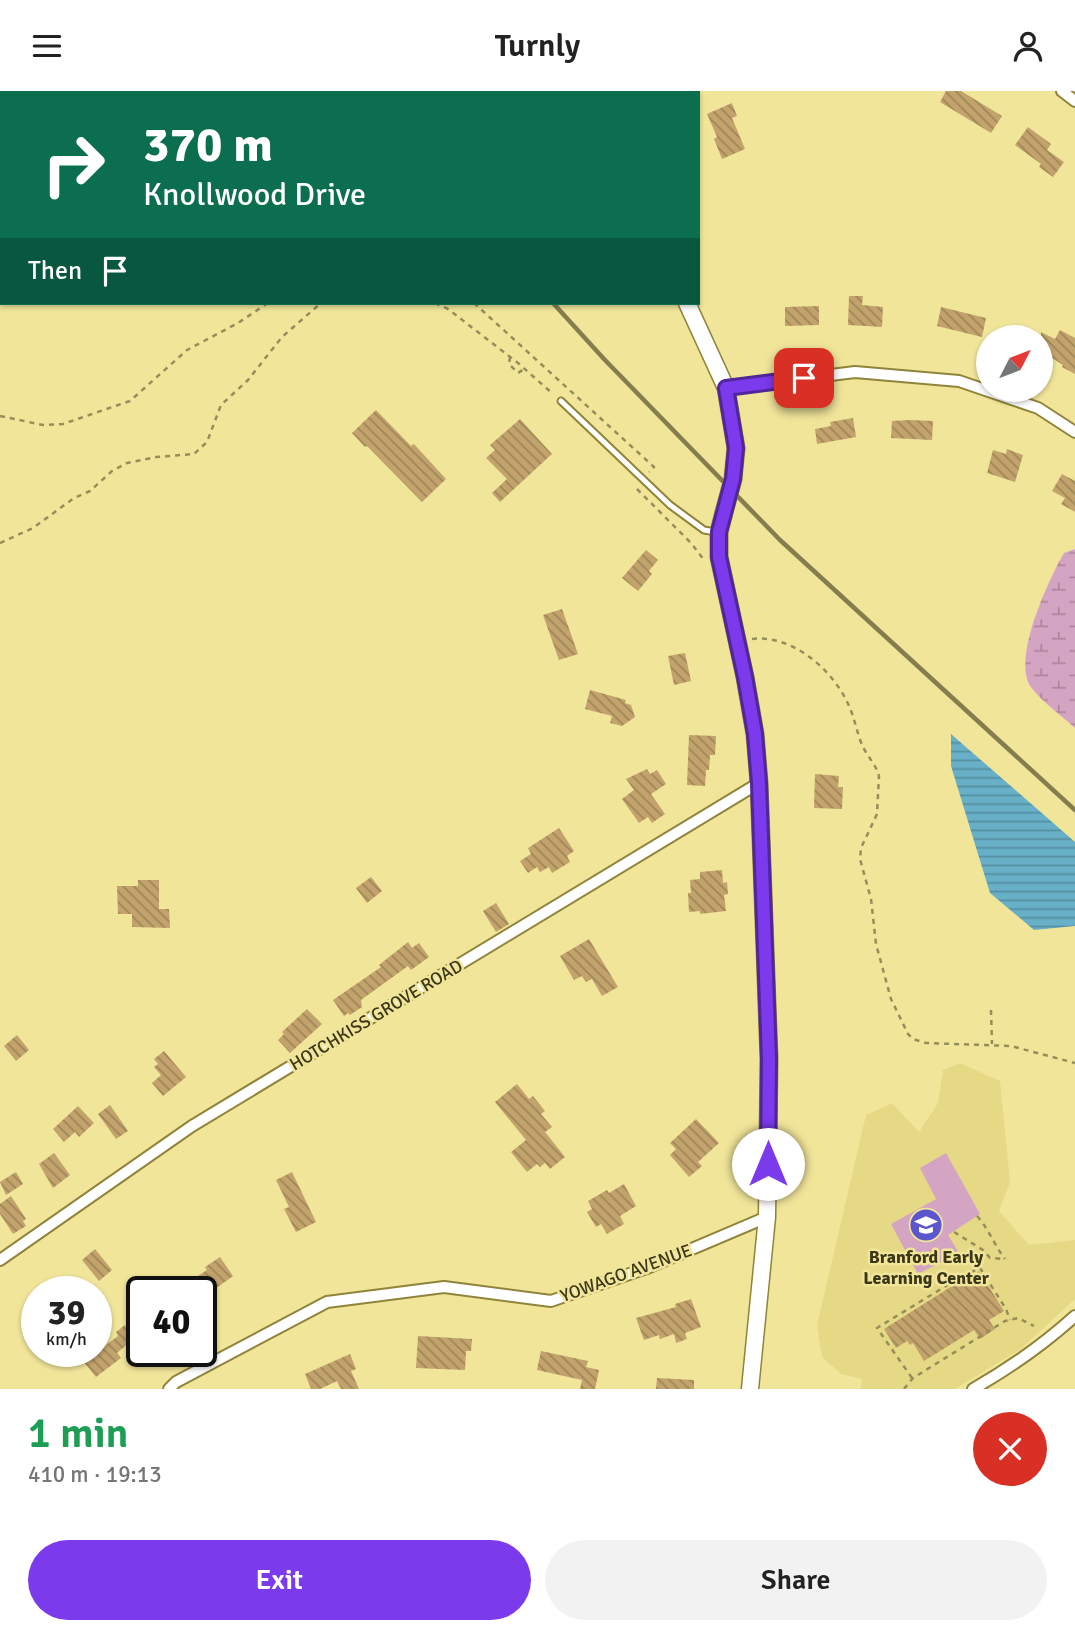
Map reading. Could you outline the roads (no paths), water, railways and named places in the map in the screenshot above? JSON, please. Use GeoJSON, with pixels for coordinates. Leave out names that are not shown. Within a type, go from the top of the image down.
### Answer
{"type":"FeatureCollection","features":[{"type":"Feature","properties":{"kind":"street"},"geometry":{"type":"LineString","coordinates":[[1062,91],[1075,101]]}},
{"type":"Feature","properties":{"kind":"street"},"geometry":{"type":"LineString","coordinates":[[688,305],[726,388],[736,448],[733,479],[719,532],[719,557],[739,641],[755,734],[759,783],[769,1059],[767,1217],[750,1389]]}},
{"type":"Feature","properties":{"kind":"street"},"geometry":{"type":"LineString","coordinates":[[726,388],[855,372],[960,381],[1038,408],[1075,432]]}},
{"type":"Feature","properties":{"kind":"street","name":"HOTCHKISS GROVE ROAD"},"geometry":{"type":"LineString","coordinates":[[0,1260],[192,1126],[759,783]]}},
{"type":"Feature","properties":{"kind":"street","name":"YOWAGO AVENUE"},"geometry":{"type":"LineString","coordinates":[[169,1389],[176,1382],[327,1302],[444,1287],[551,1301],[647,1268],[767,1217]]}},
{"type":"Feature","properties":{"kind":"street"},"geometry":{"type":"LineString","coordinates":[[973,1389],[1007,1370],[1075,1316]]}},
{"type":"Feature","properties":{"kind":"lane"},"geometry":{"type":"LineString","coordinates":[[561,401],[690,521],[705,530],[719,532]]}},
{"type":"Feature","properties":{"kind":"water"},"geometry":{"type":"Polygon","coordinates":[[[951,734],[1075,842],[1075,926],[1034,930],[990,893],[951,766],[951,734]]]}},
{"type":"Feature","properties":{"kind":"railway"},"geometry":{"type":"LineString","coordinates":[[555,305],[780,540],[1075,810]]}},
{"type":"Feature","properties":{"kind":"place","name":"Branford Early Learning Center"},"geometry":{"type":"Point","coordinates":[926,1225]}}]}
